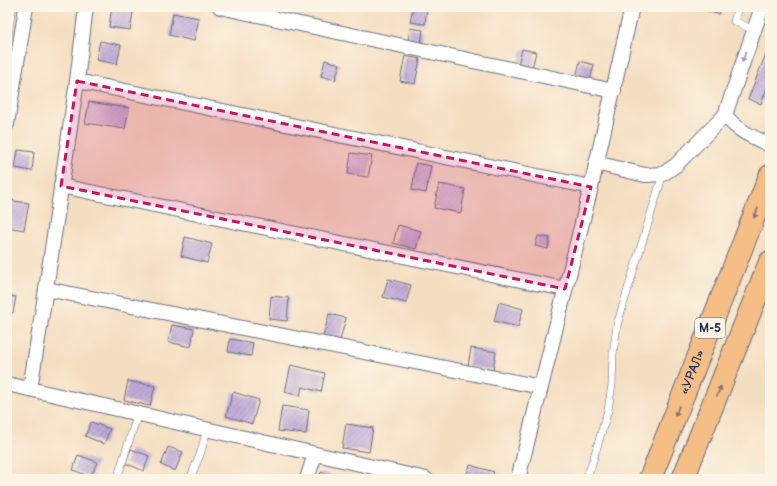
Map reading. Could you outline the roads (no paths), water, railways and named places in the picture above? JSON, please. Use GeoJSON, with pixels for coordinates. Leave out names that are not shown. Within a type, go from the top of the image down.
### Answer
{"type":"FeatureCollection","features":[{"type":"Feature","properties":{"kind":"highway","name":"«УРАЛ»"},"geometry":{"type":"LineString","coordinates":[[650,479],[770,176]]}},
{"type":"Feature","properties":{"kind":"highway","name":"М-5"},"geometry":{"type":"LineString","coordinates":[[683,479],[770,262]]}},
{"type":"Feature","properties":{"kind":"street"},"geometry":{"type":"LineString","coordinates":[[7,124],[26,7]]}},
{"type":"Feature","properties":{"kind":"street"},"geometry":{"type":"LineString","coordinates":[[30,389],[77,80],[86,7]]}},
{"type":"Feature","properties":{"kind":"street"},"geometry":{"type":"LineString","coordinates":[[220,7],[614,91]]}},
{"type":"Feature","properties":{"kind":"street"},"geometry":{"type":"LineString","coordinates":[[518,479],[591,187],[632,7]]}},
{"type":"Feature","properties":{"kind":"street"},"geometry":{"type":"LineString","coordinates":[[596,163],[645,175],[663,174],[676,165],[725,115],[762,7]]}},
{"type":"Feature","properties":{"kind":"street"},"geometry":{"type":"LineString","coordinates":[[77,80],[591,187]]}},
{"type":"Feature","properties":{"kind":"street"},"geometry":{"type":"LineString","coordinates":[[725,115],[740,130],[770,145]]}},
{"type":"Feature","properties":{"kind":"street"},"geometry":{"type":"LineString","coordinates":[[61,186],[565,289]]}},
{"type":"Feature","properties":{"kind":"street"},"geometry":{"type":"LineString","coordinates":[[46,289],[542,387]]}},
{"type":"Feature","properties":{"kind":"street"},"geometry":{"type":"LineString","coordinates":[[7,384],[426,479]]}},
{"type":"Feature","properties":{"kind":"street"},"geometry":{"type":"LineString","coordinates":[[307,479],[315,454]]}},
{"type":"Feature","properties":{"kind":"lane"},"geometry":{"type":"LineString","coordinates":[[7,43],[12,7]]}},
{"type":"Feature","properties":{"kind":"lane"},"geometry":{"type":"LineString","coordinates":[[738,7],[734,21],[753,30]]}},
{"type":"Feature","properties":{"kind":"lane"},"geometry":{"type":"LineString","coordinates":[[585,479],[608,410],[612,385],[616,325],[663,174]]}},
{"type":"Feature","properties":{"kind":"lane"},"geometry":{"type":"LineString","coordinates":[[117,479],[138,413]]}},
{"type":"Feature","properties":{"kind":"lane"},"geometry":{"type":"LineString","coordinates":[[190,479],[201,452],[208,429]]}}]}
